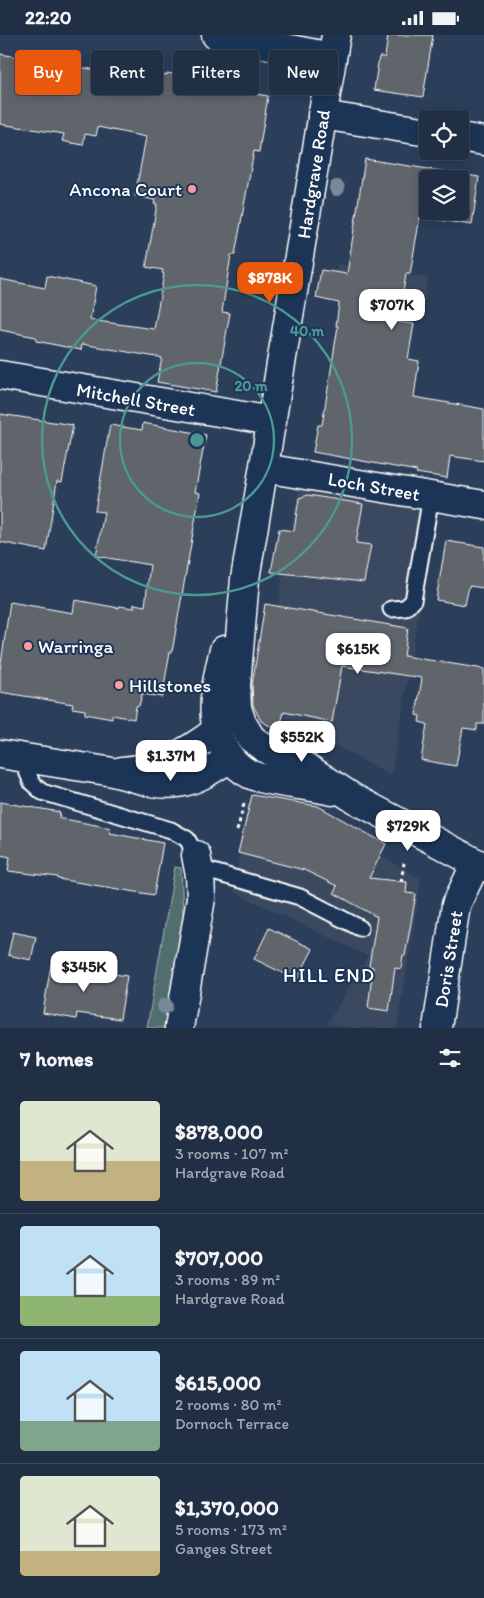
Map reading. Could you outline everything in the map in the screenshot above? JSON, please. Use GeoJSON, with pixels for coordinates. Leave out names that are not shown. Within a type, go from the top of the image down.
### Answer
{"type":"FeatureCollection","features":[{"type":"Feature","properties":{"kind":"street"},"geometry":{"type":"LineString","coordinates":[[216,35],[334,46]]}},
{"type":"Feature","properties":{"kind":"street","name":"Hardgrave Road"},"geometry":{"type":"LineString","coordinates":[[245,727],[237,708],[236,685],[245,579],[334,46]]}},
{"type":"Feature","properties":{"kind":"street"},"geometry":{"type":"LineString","coordinates":[[322,115],[419,131]]}},
{"type":"Feature","properties":{"kind":"street"},"geometry":{"type":"LineString","coordinates":[[469,138],[484,141]]}},
{"type":"Feature","properties":{"kind":"street","name":"Mitchell Street"},"geometry":{"type":"LineString","coordinates":[[0,375],[272,421]]}},
{"type":"Feature","properties":{"kind":"street","name":"Loch Street"},"geometry":{"type":"LineString","coordinates":[[264,468],[484,505]]}},
{"type":"Feature","properties":{"kind":"street","name":"Hardgrave Road"},"geometry":{"type":"LineString","coordinates":[[223,745],[214,707],[221,661],[245,579]]}},
{"type":"Feature","properties":{"kind":"street"},"geometry":{"type":"LineString","coordinates":[[10,755],[106,771],[149,783],[169,784],[197,777],[223,745],[245,727],[251,738],[264,748],[286,760],[311,770],[353,798],[480,865]]}},
{"type":"Feature","properties":{"kind":"street"},"geometry":{"type":"LineString","coordinates":[[223,745],[242,770],[256,777],[322,788],[353,798]]}},
{"type":"Feature","properties":{"kind":"street"},"geometry":{"type":"LineString","coordinates":[[179,1028],[201,898],[198,862]]}},
{"type":"Feature","properties":{"kind":"street","name":"Doris Street"},"geometry":{"type":"LineString","coordinates":[[437,1028],[456,905],[480,865]]}},
{"type":"Feature","properties":{"kind":"lane"},"geometry":{"type":"LineString","coordinates":[[391,609],[405,608],[413,601],[431,496]]}},
{"type":"Feature","properties":{"kind":"lane"},"geometry":{"type":"LineString","coordinates":[[10,755],[32,783],[42,792],[171,830],[187,839],[198,862],[300,897],[360,928]]}},
{"type":"Feature","properties":{"kind":"path"},"geometry":{"type":"LineString","coordinates":[[237,831],[245,800]]}},
{"type":"Feature","properties":{"kind":"path"},"geometry":{"type":"LineString","coordinates":[[401,882],[404,863]]}},
{"type":"Feature","properties":{"kind":"shaded area"},"geometry":{"type":"Polygon","coordinates":[[[337,264],[428,278],[422,315],[331,301],[337,264]]]}},
{"type":"Feature","properties":{"kind":"shaded area"},"geometry":{"type":"Polygon","coordinates":[[[299,488],[436,511],[391,776],[268,708],[265,702],[284,565],[299,488]]]}},
{"type":"Feature","properties":{"kind":"shaded area"},"geometry":{"type":"Polygon","coordinates":[[[247,803],[317,819],[421,879],[397,1028],[354,1028],[327,1024],[368,956],[234,892],[247,803]]]}},
{"type":"Feature","properties":{"kind":"green space"},"geometry":{"type":"Polygon","coordinates":[[[175,867],[181,868],[183,915],[164,1028],[147,1028],[175,867]]]}},
{"type":"Feature","properties":{"kind":"building"},"geometry":{"type":"Polygon","coordinates":[[[388,35],[433,35],[423,97],[374,90],[379,57],[385,57],[388,35]]]}},
{"type":"Feature","properties":{"kind":"building"},"geometry":{"type":"Polygon","coordinates":[[[0,54],[15,56],[15,95],[81,95],[81,67],[91,69],[91,95],[163,95],[163,74],[167,75],[167,73],[173,74],[173,95],[268,96],[259,152],[254,151],[235,255],[231,255],[222,312],[230,313],[216,392],[157,382],[162,358],[82,344],[81,350],[36,341],[36,337],[0,330],[0,279],[45,288],[47,276],[96,286],[90,320],[154,329],[164,274],[162,273],[163,270],[146,267],[157,204],[154,204],[155,200],[135,196],[146,137],[98,127],[96,136],[85,134],[83,145],[62,141],[64,134],[0,124],[0,54]]]}},
{"type":"Feature","properties":{"kind":"building"},"geometry":{"type":"Polygon","coordinates":[[[365,159],[435,170],[419,170],[419,220],[410,274],[406,274],[398,322],[414,324],[408,359],[419,361],[414,397],[484,409],[484,461],[450,456],[447,478],[313,452],[318,425],[322,425],[338,326],[336,326],[339,303],[316,298],[321,270],[347,274],[365,159]]]}},
{"type":"Feature","properties":{"kind":"building"},"geometry":{"type":"Polygon","coordinates":[[[469,175],[479,177],[472,225],[440,220],[469,220],[469,175]]]}},
{"type":"Feature","properties":{"kind":"building"},"geometry":{"type":"Polygon","coordinates":[[[0,414],[73,425],[62,482],[57,481],[46,551],[0,542],[0,414]]]}},
{"type":"Feature","properties":{"kind":"building"},"geometry":{"type":"Polygon","coordinates":[[[143,423],[206,435],[195,492],[200,493],[172,652],[170,652],[162,697],[142,694],[139,706],[136,706],[134,719],[112,715],[112,719],[85,714],[85,710],[72,708],[73,704],[0,692],[0,670],[10,602],[73,613],[75,600],[119,608],[119,606],[134,608],[134,604],[145,606],[150,565],[96,556],[104,512],[95,511],[110,425],[142,430],[143,423]]]}},
{"type":"Feature","properties":{"kind":"building"},"geometry":{"type":"Polygon","coordinates":[[[308,495],[363,504],[356,543],[371,545],[364,582],[271,572],[279,529],[294,531],[299,498],[308,495]]]}},
{"type":"Feature","properties":{"kind":"building"},"geometry":{"type":"Polygon","coordinates":[[[446,541],[484,547],[484,588],[469,586],[465,605],[436,600],[446,541]]]}},
{"type":"Feature","properties":{"kind":"building"},"geometry":{"type":"Polygon","coordinates":[[[265,604],[408,628],[404,656],[484,669],[484,724],[477,724],[477,730],[463,728],[456,766],[421,760],[427,724],[419,722],[420,716],[416,715],[422,678],[342,666],[332,722],[284,712],[279,731],[261,721],[253,705],[252,685],[265,604]]]}},
{"type":"Feature","properties":{"kind":"building"},"geometry":{"type":"Polygon","coordinates":[[[252,795],[318,806],[386,844],[369,878],[407,882],[406,893],[416,894],[405,956],[403,955],[401,969],[395,968],[389,1011],[368,1008],[373,967],[369,966],[377,917],[334,893],[337,886],[304,870],[238,853],[252,795]]]}},
{"type":"Feature","properties":{"kind":"building"},"geometry":{"type":"Polygon","coordinates":[[[0,802],[60,812],[59,818],[111,828],[110,833],[163,843],[154,895],[58,879],[58,877],[8,871],[10,857],[0,855],[0,802]]]}},
{"type":"Feature","properties":{"kind":"building"},"geometry":{"type":"Polygon","coordinates":[[[269,928],[313,949],[297,980],[254,959],[269,928]]]}},
{"type":"Feature","properties":{"kind":"building"},"geometry":{"type":"Polygon","coordinates":[[[13,932],[36,937],[31,960],[8,955],[13,932]]]}},
{"type":"Feature","properties":{"kind":"building"},"geometry":{"type":"Polygon","coordinates":[[[51,964],[127,976],[120,1019],[77,1013],[76,1019],[43,1013],[51,964]]]}},
{"type":"Feature","properties":{"kind":"place","name":"Ancona Court"},"geometry":{"type":"Point","coordinates":[192,189]}},
{"type":"Feature","properties":{"kind":"place","name":"Warringa"},"geometry":{"type":"Point","coordinates":[28,646]}},
{"type":"Feature","properties":{"kind":"place","name":"Hillstones"},"geometry":{"type":"Point","coordinates":[119,685]}},
{"type":"Feature","properties":{"kind":"district","name":"HILL END"},"geometry":{"type":"Point","coordinates":[329,975]}}]}
